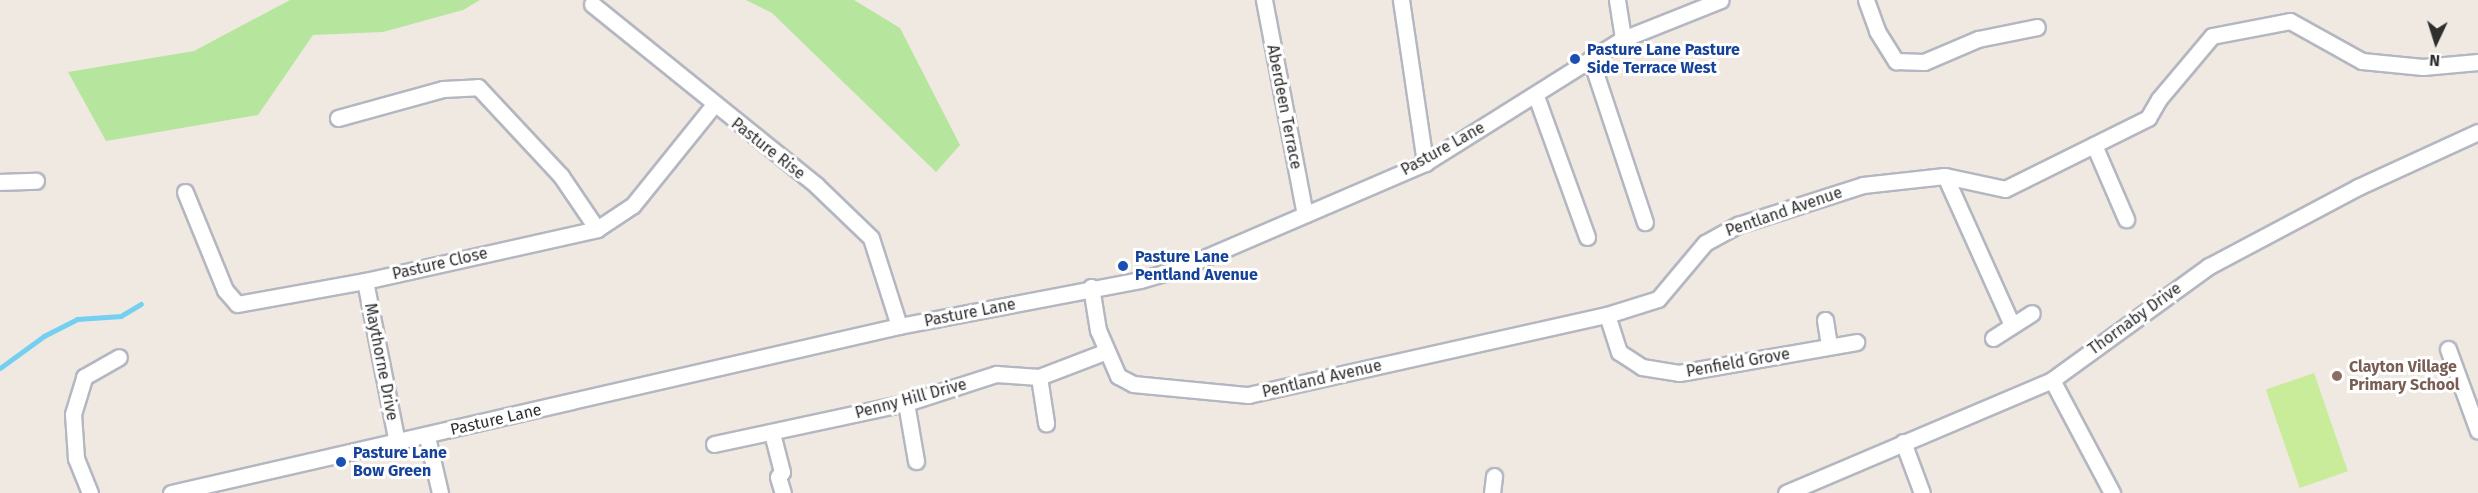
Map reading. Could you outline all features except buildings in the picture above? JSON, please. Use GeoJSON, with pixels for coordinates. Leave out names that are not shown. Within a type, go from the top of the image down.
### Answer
{"type":"FeatureCollection","features":[{"type":"Feature","properties":{"kind":"street","name":"Aberdeen Terrace"},"geometry":{"type":"LineString","coordinates":[[1264,0],[1305,214]]}},
{"type":"Feature","properties":{"kind":"street"},"geometry":{"type":"LineString","coordinates":[[1401,0],[1425,163]]}},
{"type":"Feature","properties":{"kind":"street"},"geometry":{"type":"LineString","coordinates":[[1617,0],[1623,39]]}},
{"type":"Feature","properties":{"kind":"street","name":"Pasture Lane"},"geometry":{"type":"LineString","coordinates":[[171,493],[428,437],[899,326],[1181,268],[1425,163],[1536,96],[1623,39],[1720,0]]}},
{"type":"Feature","properties":{"kind":"street"},"geometry":{"type":"LineString","coordinates":[[1866,0],[1877,31],[1896,61],[1924,62],[1978,39],[2037,27]]}},
{"type":"Feature","properties":{"kind":"street","name":"Pasture Rise"},"geometry":{"type":"LineString","coordinates":[[592,4],[713,106],[816,185],[871,238],[899,326]]}},
{"type":"Feature","properties":{"kind":"street","name":"Pentland Avenue"},"geometry":{"type":"LineString","coordinates":[[1091,287],[1104,352],[1118,376],[1133,384],[1248,395],[1607,315],[1658,298],[1705,243],[1738,225],[1863,185],[1945,176],[2005,189],[2148,118],[2159,99],[2212,36],[2290,21],[2362,61],[2423,67],[2478,62]]}},
{"type":"Feature","properties":{"kind":"street"},"geometry":{"type":"LineString","coordinates":[[1591,60],[1645,222]]}},
{"type":"Feature","properties":{"kind":"street"},"geometry":{"type":"LineString","coordinates":[[338,118],[443,89],[478,87],[561,176],[597,229]]}},
{"type":"Feature","properties":{"kind":"street"},"geometry":{"type":"LineString","coordinates":[[1536,96],[1587,237]]}},
{"type":"Feature","properties":{"kind":"street","name":"Pasture Close"},"geometry":{"type":"LineString","coordinates":[[185,192],[225,290],[237,304],[365,281],[597,229],[633,205],[713,106]]}},
{"type":"Feature","properties":{"kind":"street","name":"Thornaby Drive"},"geometry":{"type":"LineString","coordinates":[[1786,493],[2052,380],[2209,266],[2358,187],[2478,132]]}},
{"type":"Feature","properties":{"kind":"street"},"geometry":{"type":"LineString","coordinates":[[2094,145],[2126,219]]}},
{"type":"Feature","properties":{"kind":"street"},"geometry":{"type":"LineString","coordinates":[[1945,176],[2012,325]]}},
{"type":"Feature","properties":{"kind":"street"},"geometry":{"type":"LineString","coordinates":[[0,182],[36,181]]}},
{"type":"Feature","properties":{"kind":"street","name":"Maythorne Drive"},"geometry":{"type":"LineString","coordinates":[[365,281],[397,443]]}},
{"type":"Feature","properties":{"kind":"street"},"geometry":{"type":"LineString","coordinates":[[1993,338],[2032,313]]}},
{"type":"Feature","properties":{"kind":"street","name":"Penfield Grove"},"geometry":{"type":"LineString","coordinates":[[1607,315],[1619,352],[1642,367],[1679,373],[1856,342]]}},
{"type":"Feature","properties":{"kind":"street"},"geometry":{"type":"LineString","coordinates":[[1825,320],[1828,346]]}},
{"type":"Feature","properties":{"kind":"street"},"geometry":{"type":"LineString","coordinates":[[2448,349],[2478,431]]}},
{"type":"Feature","properties":{"kind":"street","name":"Penny Hill Drive"},"geometry":{"type":"LineString","coordinates":[[714,444],[906,403],[996,374],[1039,377],[1104,352]]}},
{"type":"Feature","properties":{"kind":"street"},"geometry":{"type":"LineString","coordinates":[[90,493],[76,458],[73,414],[84,377],[119,357]]}},
{"type":"Feature","properties":{"kind":"street"},"geometry":{"type":"LineString","coordinates":[[1039,377],[1046,423]]}},
{"type":"Feature","properties":{"kind":"street"},"geometry":{"type":"LineString","coordinates":[[2052,380],[2112,493]]}},
{"type":"Feature","properties":{"kind":"street"},"geometry":{"type":"LineString","coordinates":[[906,403],[916,461]]}},
{"type":"Feature","properties":{"kind":"street"},"geometry":{"type":"LineString","coordinates":[[772,433],[782,472],[778,477],[783,493]]}},
{"type":"Feature","properties":{"kind":"street"},"geometry":{"type":"LineString","coordinates":[[428,437],[440,493]]}},
{"type":"Feature","properties":{"kind":"street"},"geometry":{"type":"LineString","coordinates":[[1903,442],[1922,493]]}},
{"type":"Feature","properties":{"kind":"street"},"geometry":{"type":"LineString","coordinates":[[1492,493],[1494,476]]}},
{"type":"Feature","properties":{"kind":"green space"},"geometry":{"type":"Polygon","coordinates":[[[290,0],[480,0],[463,10],[383,32],[313,35],[258,115],[106,141],[68,72],[194,51],[290,0]]]}},
{"type":"Feature","properties":{"kind":"green space"},"geometry":{"type":"Polygon","coordinates":[[[746,0],[854,0],[900,28],[960,145],[936,172],[772,13],[746,0]]]}},
{"type":"Feature","properties":{"kind":"green space"},"geometry":{"type":"Polygon","coordinates":[[[2314,373],[2348,471],[2300,488],[2266,390],[2314,373]]]}},
{"type":"Feature","properties":{"kind":"waterway"},"geometry":{"type":"LineString","coordinates":[[0,368],[44,336],[77,319],[121,316],[141,304]]}},
{"type":"Feature","properties":{"kind":"place","name":"Pasture Lane Pasture Side Terrace West"},"geometry":{"type":"Point","coordinates":[1575,59]}},
{"type":"Feature","properties":{"kind":"place","name":"Pasture Lane Pentland Avenue"},"geometry":{"type":"Point","coordinates":[1123,266]}},
{"type":"Feature","properties":{"kind":"place","name":"Clayton Village Primary School"},"geometry":{"type":"Point","coordinates":[2337,376]}},
{"type":"Feature","properties":{"kind":"place","name":"Pasture Lane Bow Green"},"geometry":{"type":"Point","coordinates":[341,462]}}]}
